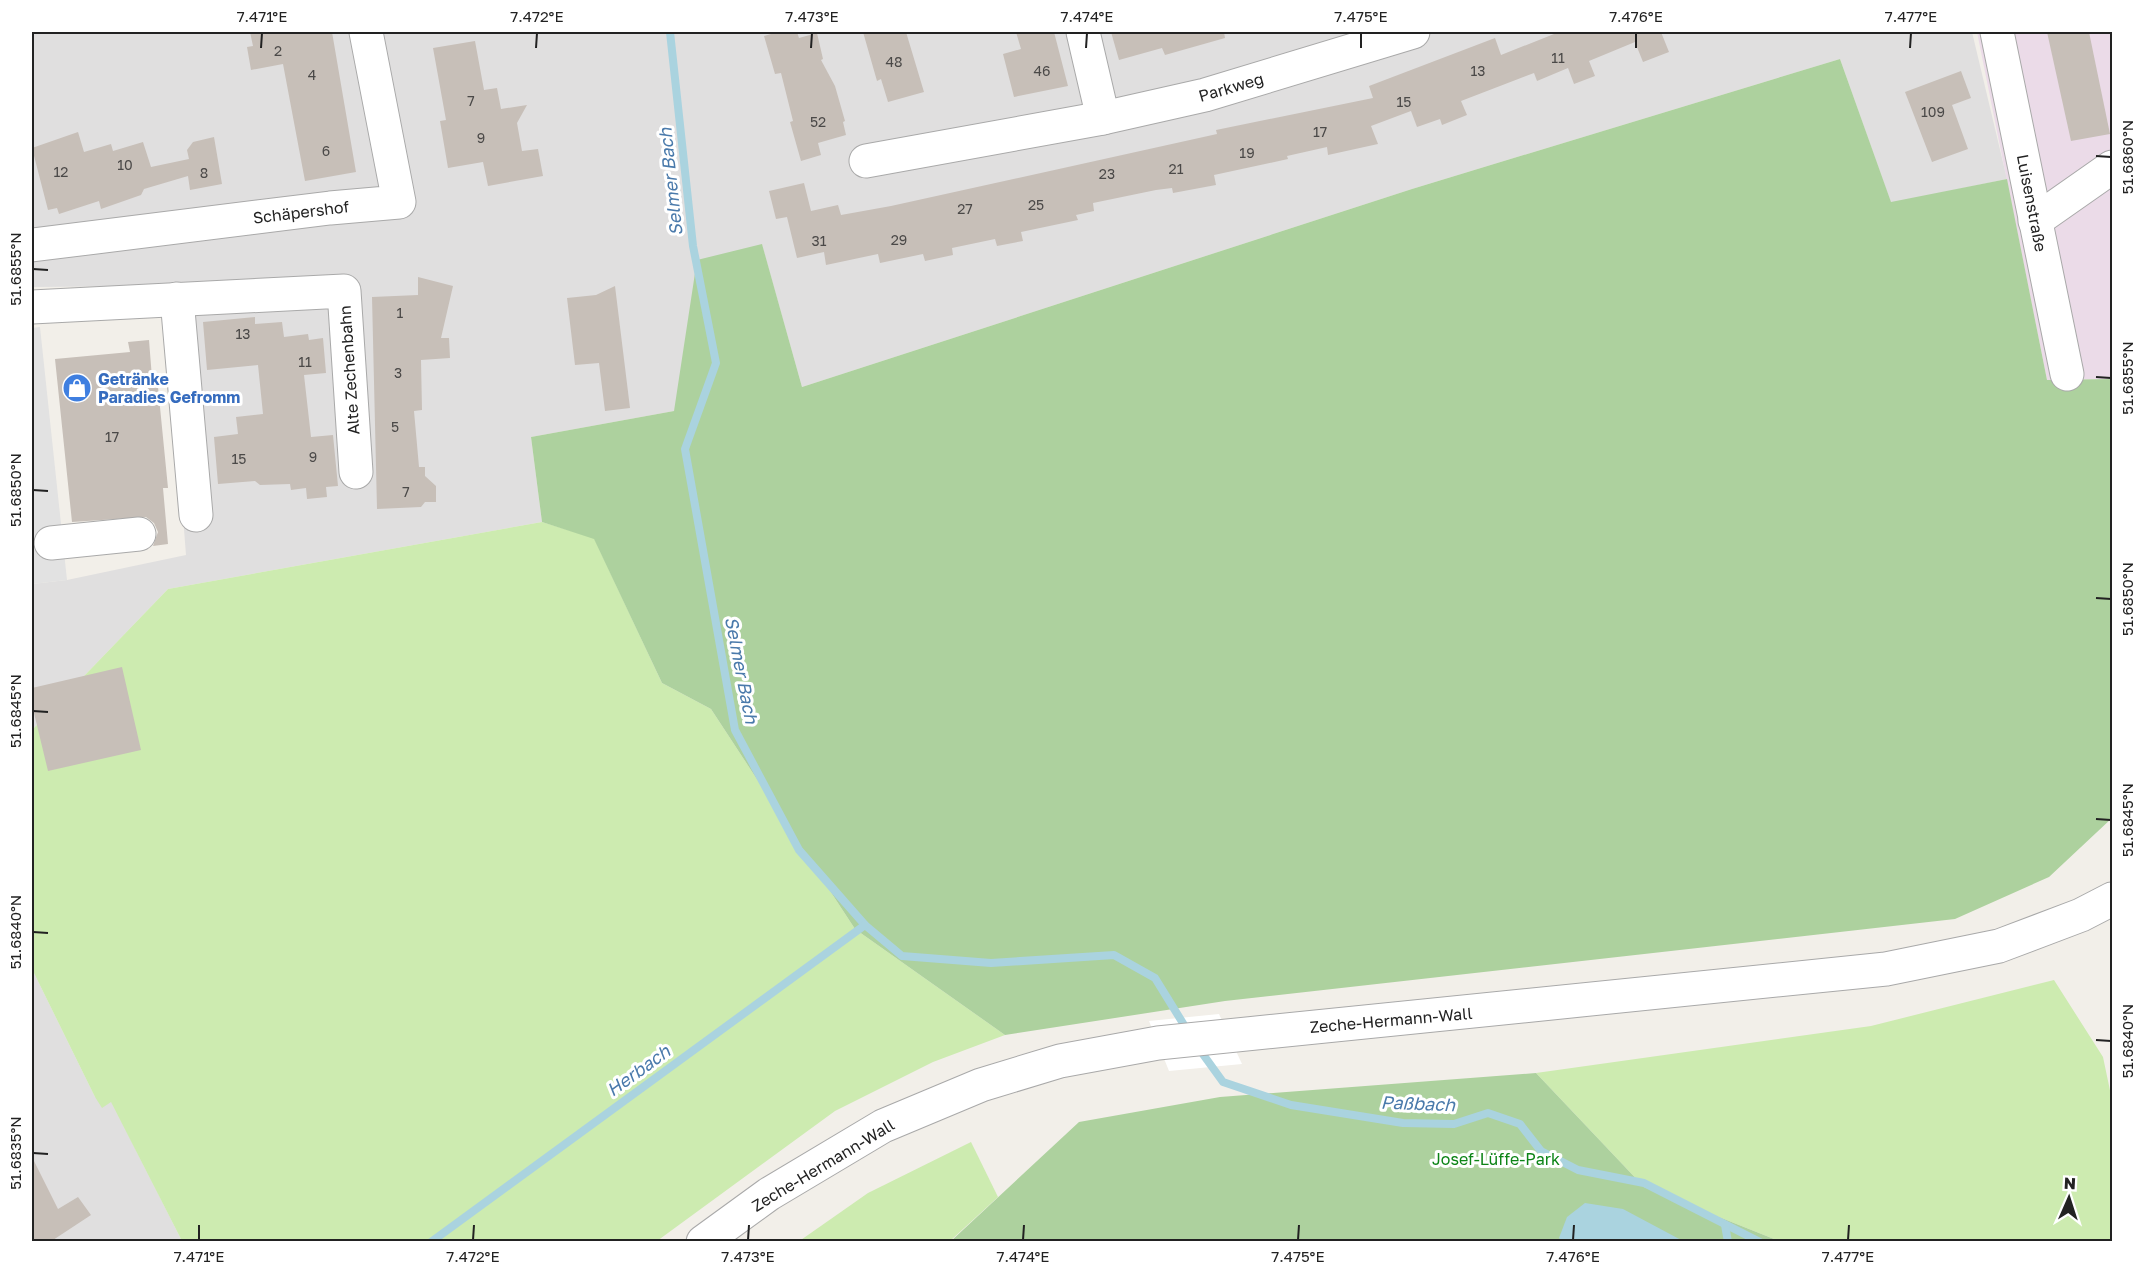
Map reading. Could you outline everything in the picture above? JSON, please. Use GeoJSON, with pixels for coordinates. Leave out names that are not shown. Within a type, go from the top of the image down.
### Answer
{"type":"FeatureCollection","features":[{"type":"Feature","properties":{"kind":"street","name":"Schäpershof"},"geometry":{"type":"LineString","coordinates":[[32,245],[330,208],[399,202],[366,32]]}},
{"type":"Feature","properties":{"kind":"street"},"geometry":{"type":"LineString","coordinates":[[1083,32],[1103,118]]}},
{"type":"Feature","properties":{"kind":"street","name":"Parkweg"},"geometry":{"type":"LineString","coordinates":[[867,161],[1103,118],[1205,95],[1354,41],[1413,32]]}},
{"type":"Feature","properties":{"kind":"street","name":"Luisenstraße"},"geometry":{"type":"LineString","coordinates":[[1997,32],[2067,374]]}},
{"type":"Feature","properties":{"kind":"street"},"geometry":{"type":"LineString","coordinates":[[2035,221],[2112,166]]}},
{"type":"Feature","properties":{"kind":"street","name":"Alte Zechenbahn"},"geometry":{"type":"LineString","coordinates":[[32,307],[344,291],[356,472]]}},
{"type":"Feature","properties":{"kind":"street"},"geometry":{"type":"LineString","coordinates":[[177,298],[196,514]]}},
{"type":"Feature","properties":{"kind":"street"},"geometry":{"type":"LineString","coordinates":[[51,543],[139,534]]}},
{"type":"Feature","properties":{"kind":"street","name":"Zeche-Hermann-Wall"},"geometry":{"type":"LineString","coordinates":[[703,1242],[769,1194],[883,1126],[981,1085],[1060,1061],[1158,1044],[1229,1036],[1886,969],[2000,946],[2081,915],[2112,899]]}},
{"type":"Feature","properties":{"kind":"shaded area"},"geometry":{"type":"Polygon","coordinates":[[[32,32],[1972,32],[2007,179],[1891,203],[1840,59],[1412,189],[802,387],[762,245],[674,411],[531,437],[542,522],[168,589],[32,730],[32,584],[67,580],[186,555],[165,286],[32,287],[32,32]]]}},
{"type":"Feature","properties":{"kind":"shaded area"},"geometry":{"type":"Polygon","coordinates":[[[1977,32],[2112,32],[2112,379],[2047,380],[1977,32]]]}},
{"type":"Feature","properties":{"kind":"shaded area"},"geometry":{"type":"Polygon","coordinates":[[[40,327],[67,580],[32,584],[32,328],[40,327]]]}},
{"type":"Feature","properties":{"kind":"shaded area"},"geometry":{"type":"Polygon","coordinates":[[[32,969],[95,1097],[111,1101],[182,1241],[32,1241],[32,969]]]}},
{"type":"Feature","properties":{"kind":"green space"},"geometry":{"type":"Polygon","coordinates":[[[1840,59],[1891,202],[2007,179],[2047,380],[2112,379],[2112,818],[2049,877],[1955,919],[1225,1001],[1005,1035],[855,929],[711,709],[662,683],[594,539],[542,522],[531,437],[674,411],[697,260],[762,244],[802,387],[1412,189],[1840,59]]]}},
{"type":"Feature","properties":{"kind":"green space"},"geometry":{"type":"Polygon","coordinates":[[[542,522],[594,538],[662,683],[711,709],[855,929],[1005,1035],[933,1062],[835,1111],[657,1241],[182,1241],[111,1102],[102,1108],[95,1097],[32,969],[32,730],[168,589],[542,522]]]}},
{"type":"Feature","properties":{"kind":"green space"},"geometry":{"type":"Polygon","coordinates":[[[2054,980],[2103,1057],[2112,1100],[2112,1241],[1779,1241],[1644,1187],[1536,1073],[1871,1026],[2054,980]]]}},
{"type":"Feature","properties":{"kind":"green space","name":"Josef-Lüffe-Park"},"geometry":{"type":"Polygon","coordinates":[[[1536,1073],[1644,1187],[1779,1241],[950,1242],[1079,1122],[1220,1097],[1536,1073]]]}},
{"type":"Feature","properties":{"kind":"green space"},"geometry":{"type":"Polygon","coordinates":[[[971,1142],[998,1197],[950,1241],[798,1242],[868,1193],[971,1142]]]}},
{"type":"Feature","properties":{"kind":"water"},"geometry":{"type":"Polygon","coordinates":[[[1585,1203],[1623,1209],[1683,1241],[1562,1241],[1559,1238],[1567,1217],[1585,1203]]]}},
{"type":"Feature","properties":{"kind":"pier"},"geometry":{"type":"Polygon","coordinates":[[[1219,1014],[1242,1064],[1169,1071],[1149,1021],[1219,1014]]]}},
{"type":"Feature","properties":{"kind":"building"},"geometry":{"type":"Polygon","coordinates":[[[250,32],[332,32],[356,172],[305,181],[283,64],[251,70],[247,47],[253,46],[250,32]]]}},
{"type":"Feature","properties":{"kind":"building"},"geometry":{"type":"Polygon","coordinates":[[[778,32],[797,32],[799,38],[817,33],[823,59],[821,60],[835,86],[845,121],[843,122],[846,135],[818,143],[821,155],[801,161],[790,122],[793,121],[781,73],[775,74],[764,36],[778,32]]]}},
{"type":"Feature","properties":{"kind":"building"},"geometry":{"type":"Polygon","coordinates":[[[863,32],[906,32],[924,92],[888,102],[881,79],[877,81],[863,32]]]}},
{"type":"Feature","properties":{"kind":"building"},"geometry":{"type":"Polygon","coordinates":[[[1016,32],[1054,32],[1068,86],[1014,97],[1003,54],[1021,49],[1016,32]]]}},
{"type":"Feature","properties":{"kind":"building"},"geometry":{"type":"Polygon","coordinates":[[[1111,32],[1224,32],[1225,38],[1165,55],[1162,48],[1119,60],[1111,32]]]}},
{"type":"Feature","properties":{"kind":"building"},"geometry":{"type":"Polygon","coordinates":[[[1559,32],[1661,32],[1669,52],[1643,62],[1635,42],[1589,61],[1595,76],[1574,84],[1568,68],[1537,81],[1534,73],[1461,101],[1467,115],[1442,125],[1440,119],[1417,127],[1411,111],[1371,126],[1378,144],[1328,155],[1327,147],[1287,156],[1288,159],[1214,175],[1216,185],[1173,193],[1172,188],[1156,190],[1093,203],[1094,211],[1076,215],[1078,220],[1021,232],[1023,241],[997,246],[995,239],[952,248],[953,255],[925,261],[923,254],[880,263],[878,254],[826,265],[824,252],[797,258],[787,217],[776,219],[769,191],[804,183],[811,211],[838,205],[841,215],[891,206],[1217,134],[1216,130],[1373,98],[1369,86],[1495,38],[1501,55],[1559,32]]]}},
{"type":"Feature","properties":{"kind":"building"},"geometry":{"type":"Polygon","coordinates":[[[2047,32],[2089,32],[2110,134],[2071,141],[2047,32]]]}},
{"type":"Feature","properties":{"kind":"building"},"geometry":{"type":"Polygon","coordinates":[[[475,41],[484,90],[497,88],[501,109],[527,105],[517,123],[522,151],[538,149],[543,176],[488,186],[483,162],[448,168],[440,121],[446,120],[433,48],[475,41]]]}},
{"type":"Feature","properties":{"kind":"building"},"geometry":{"type":"Polygon","coordinates":[[[1961,71],[1971,98],[1952,105],[1968,149],[1932,162],[1905,92],[1961,71]]]}},
{"type":"Feature","properties":{"kind":"building"},"geometry":{"type":"Polygon","coordinates":[[[78,132],[84,152],[111,144],[113,151],[143,142],[151,167],[189,159],[187,150],[193,142],[214,137],[222,184],[190,190],[188,176],[144,189],[141,195],[101,209],[99,201],[59,214],[57,208],[48,210],[32,148],[78,132]]]}},
{"type":"Feature","properties":{"kind":"building"},"geometry":{"type":"Polygon","coordinates":[[[418,277],[453,286],[441,338],[449,338],[450,358],[421,360],[422,410],[414,411],[419,467],[425,467],[425,476],[436,486],[436,502],[425,502],[421,507],[377,509],[372,297],[418,295],[418,277]]]}},
{"type":"Feature","properties":{"kind":"building"},"geometry":{"type":"Polygon","coordinates":[[[615,286],[630,408],[605,411],[599,363],[575,365],[567,298],[596,295],[615,286]]]}},
{"type":"Feature","properties":{"kind":"building"},"geometry":{"type":"Polygon","coordinates":[[[255,317],[255,324],[282,322],[284,337],[308,334],[309,340],[323,338],[326,373],[304,375],[311,437],[333,435],[338,486],[326,487],[327,497],[307,499],[306,488],[291,490],[290,484],[260,485],[255,481],[218,484],[214,437],[238,434],[236,417],[263,414],[258,365],[207,370],[203,322],[255,317]]]}},
{"type":"Feature","properties":{"kind":"building"},"geometry":{"type":"Polygon","coordinates":[[[149,340],[152,378],[157,377],[168,488],[163,488],[168,544],[153,546],[158,532],[154,523],[146,517],[72,522],[55,359],[130,352],[128,342],[149,340]]]}},
{"type":"Feature","properties":{"kind":"building"},"geometry":{"type":"Polygon","coordinates":[[[122,667],[141,750],[48,771],[34,713],[32,714],[32,688],[122,667]]]}},
{"type":"Feature","properties":{"kind":"building"},"geometry":{"type":"Polygon","coordinates":[[[32,1157],[58,1209],[78,1197],[91,1215],[50,1242],[32,1242],[32,1157]]]}},
{"type":"Feature","properties":{"kind":"waterway","name":"Selmer Bach"},"geometry":{"type":"LineString","coordinates":[[670,32],[693,246],[716,363],[685,449],[735,730],[799,850],[865,925],[902,956],[991,963],[1114,955],[1155,978],[1189,1033]]}},
{"type":"Feature","properties":{"kind":"waterway","name":"Herbach"},"geometry":{"type":"LineString","coordinates":[[431,1242],[865,925]]}},
{"type":"Feature","properties":{"kind":"waterway","name":"Paßbach"},"geometry":{"type":"LineString","coordinates":[[1197,1046],[1223,1082],[1291,1105],[1403,1123],[1454,1124],[1488,1113],[1520,1124],[1541,1151],[1578,1170],[1644,1183],[1760,1242]]}},
{"type":"Feature","properties":{"kind":"waterway"},"geometry":{"type":"LineString","coordinates":[[1725,1225],[1728,1242]]}},
{"type":"Feature","properties":{"kind":"place","name":"Getränke Paradies Gefromm"},"geometry":{"type":"Point","coordinates":[77,388]}}]}
